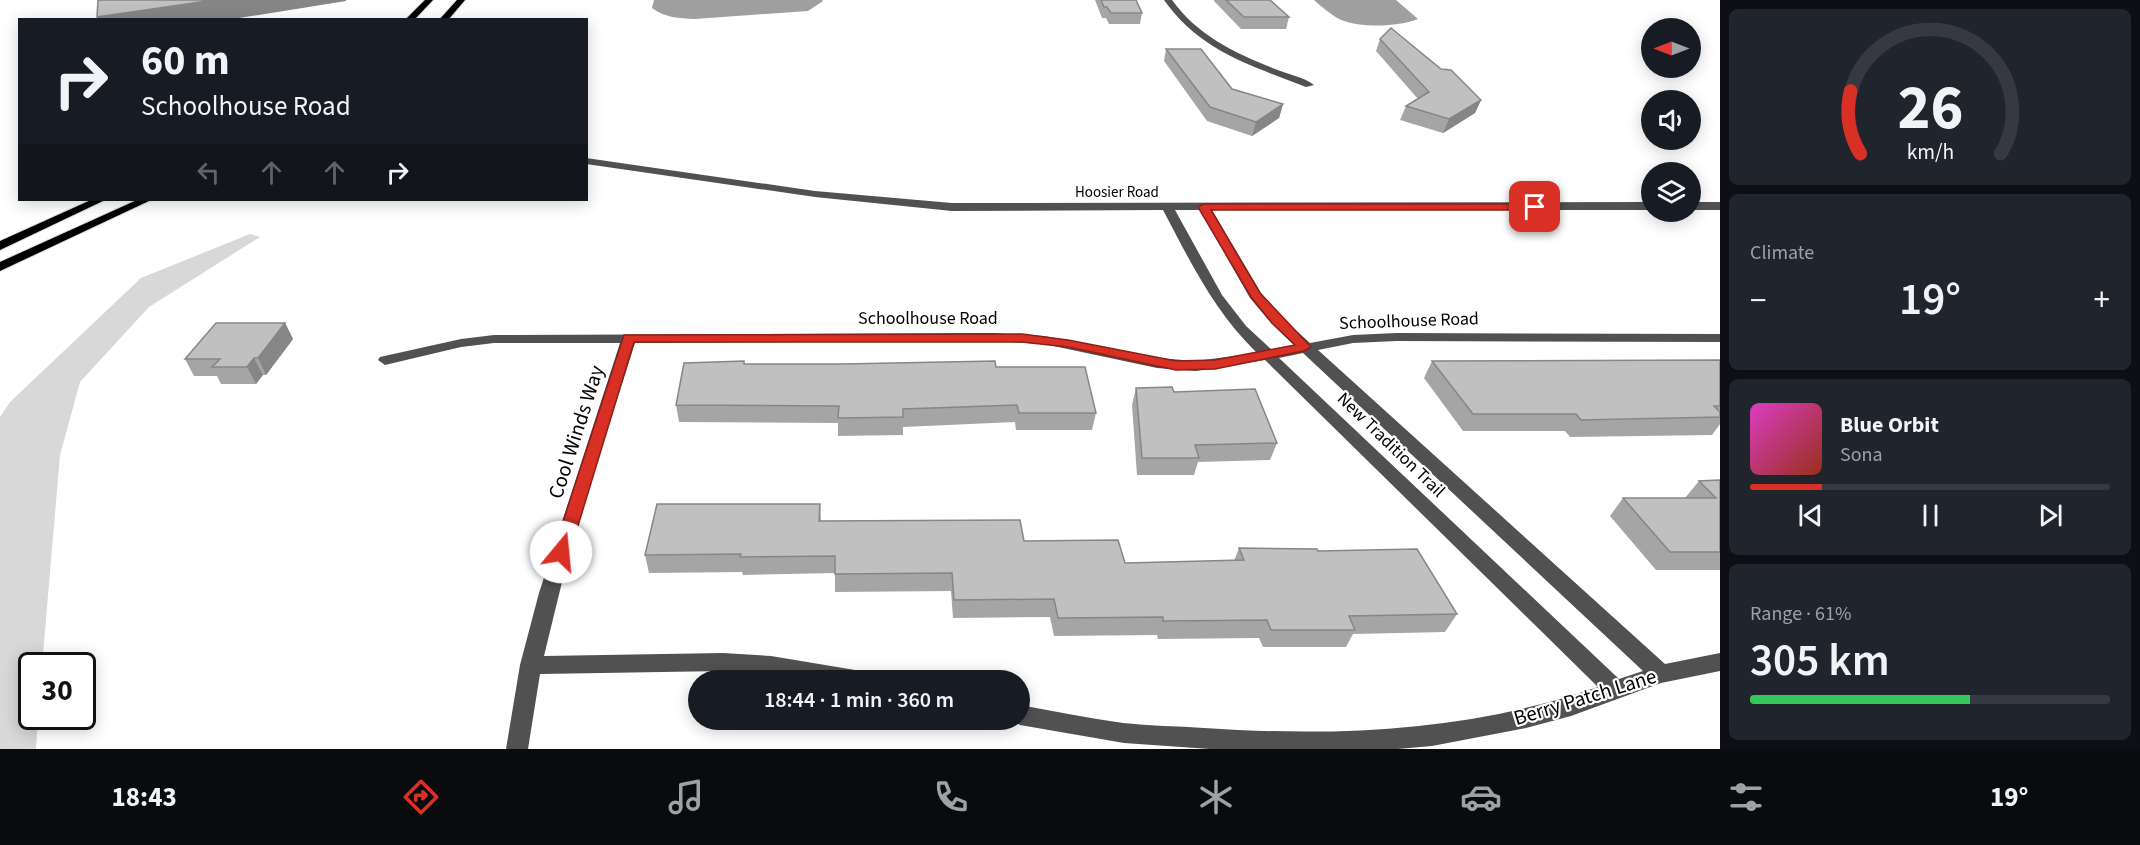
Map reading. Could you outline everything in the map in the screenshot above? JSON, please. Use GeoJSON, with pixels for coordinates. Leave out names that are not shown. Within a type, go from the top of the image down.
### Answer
{"type":"FeatureCollection","features":[{"type":"Feature","properties":{"kind":"main road"},"geometry":{"type":"LineString","coordinates":[[411,18],[429,0]]}},
{"type":"Feature","properties":{"kind":"main road"},"geometry":{"type":"LineString","coordinates":[[444,18],[461,0]]}},
{"type":"Feature","properties":{"kind":"main road"},"geometry":{"type":"LineString","coordinates":[[0,246],[97,201]]}},
{"type":"Feature","properties":{"kind":"main road"},"geometry":{"type":"LineString","coordinates":[[0,267],[143,201]]}},
{"type":"Feature","properties":{"kind":"street"},"geometry":{"type":"LineString","coordinates":[[1168,0],[1182,20],[1213,44],[1310,85]]}},
{"type":"Feature","properties":{"kind":"street","name":"Hoosier Road"},"geometry":{"type":"LineString","coordinates":[[588,161],[815,194],[904,204],[987,208],[1641,207]]}},
{"type":"Feature","properties":{"kind":"street"},"geometry":{"type":"LineString","coordinates":[[1701,206],[1720,206]]}},
{"type":"Feature","properties":{"kind":"street","name":"New Tradition Trail"},"geometry":{"type":"LineString","coordinates":[[1167,207],[1222,305],[1241,329],[1615,689]]}},
{"type":"Feature","properties":{"kind":"street","name":"New Tradition Trail"},"geometry":{"type":"LineString","coordinates":[[1204,207],[1255,295],[1276,320],[1661,674]]}},
{"type":"Feature","properties":{"kind":"street","name":"Schoolhouse Road"},"geometry":{"type":"LineString","coordinates":[[385,360],[461,343],[494,339],[1022,338],[1068,344],[1176,365],[1215,365],[1353,339],[1397,337],[1720,338]]}},
{"type":"Feature","properties":{"kind":"street","name":"Cool Winds Way"},"geometry":{"type":"LineString","coordinates":[[517,749],[530,665],[546,601],[629,338]]}},
{"type":"Feature","properties":{"kind":"street"},"geometry":{"type":"LineString","coordinates":[[530,665],[723,662],[771,665],[801,670]]}},
{"type":"Feature","properties":{"kind":"street","name":"Berry Patch Lane"},"geometry":{"type":"LineString","coordinates":[[1030,717],[1124,733],[1275,743],[1357,742],[1432,736],[1514,720],[1571,706],[1661,674],[1720,662]]}},
{"type":"Feature","properties":{"kind":"shaded area"},"geometry":{"type":"Polygon","coordinates":[[[654,0],[823,1],[808,11],[695,19],[662,14],[652,8],[654,0]]]}},
{"type":"Feature","properties":{"kind":"shaded area"},"geometry":{"type":"Polygon","coordinates":[[[1314,0],[1396,0],[1418,19],[1390,25],[1350,23],[1330,13],[1314,0]]]}},
{"type":"Feature","properties":{"kind":"shaded area"},"geometry":{"type":"Polygon","coordinates":[[[250,234],[260,237],[149,307],[80,382],[60,455],[43,652],[18,652],[18,730],[37,730],[36,749],[0,749],[0,417],[10,402],[141,278],[250,234]]]}},
{"type":"Feature","properties":{"kind":"building"},"geometry":{"type":"Polygon","coordinates":[[[98,0],[214,0],[97,17],[98,0]]]}},
{"type":"Feature","properties":{"kind":"building"},"geometry":{"type":"Polygon","coordinates":[[[1101,0],[1136,0],[1142,13],[1111,13],[1107,7],[1104,7],[1101,0]]]}},
{"type":"Feature","properties":{"kind":"building"},"geometry":{"type":"Polygon","coordinates":[[[1226,0],[1270,0],[1289,17],[1244,17],[1226,0]]]}},
{"type":"Feature","properties":{"kind":"building"},"geometry":{"type":"Polygon","coordinates":[[[1391,28],[1441,69],[1451,70],[1481,100],[1449,119],[1406,106],[1429,92],[1380,39],[1391,28]]]}},
{"type":"Feature","properties":{"kind":"building"},"geometry":{"type":"Polygon","coordinates":[[[1166,49],[1201,49],[1232,89],[1283,104],[1256,122],[1210,107],[1166,49]]]}},
{"type":"Feature","properties":{"kind":"building"},"geometry":{"type":"Polygon","coordinates":[[[216,323],[285,323],[258,358],[254,358],[247,367],[212,367],[220,359],[185,359],[216,323]]]}},
{"type":"Feature","properties":{"kind":"building"},"geometry":{"type":"Polygon","coordinates":[[[1720,360],[1720,406],[1714,406],[1720,412],[1720,417],[1581,420],[1576,414],[1473,414],[1432,361],[1720,360]]]}},
{"type":"Feature","properties":{"kind":"building"},"geometry":{"type":"Polygon","coordinates":[[[744,361],[744,364],[842,364],[995,361],[996,367],[1085,367],[1096,413],[1019,413],[1017,405],[903,409],[903,417],[838,418],[839,406],[676,405],[684,363],[744,361]]]}},
{"type":"Feature","properties":{"kind":"building"},"geometry":{"type":"Polygon","coordinates":[[[1172,387],[1174,392],[1255,389],[1277,443],[1195,445],[1199,458],[1142,458],[1136,388],[1172,387]]]}},
{"type":"Feature","properties":{"kind":"building"},"geometry":{"type":"Polygon","coordinates":[[[1720,480],[1720,552],[1670,552],[1623,498],[1716,498],[1699,481],[1720,480]]]}},
{"type":"Feature","properties":{"kind":"building"},"geometry":{"type":"Polygon","coordinates":[[[657,504],[820,504],[819,521],[1020,520],[1024,541],[1118,540],[1125,563],[1244,560],[1239,548],[1317,549],[1318,551],[1417,549],[1457,614],[1349,616],[1355,630],[1271,630],[1267,620],[1163,621],[1163,617],[1058,618],[1054,599],[954,600],[952,573],[835,574],[835,556],[645,555],[657,504]]]}},
{"type":"Feature","properties":{"kind":"route"},"geometry":{"type":"LineString","coordinates":[[561,552],[629,338],[1022,338],[1068,344],[1157,363],[1215,365],[1269,356],[1304,347],[1276,320],[1255,295],[1204,207],[1535,207]]}}]}
